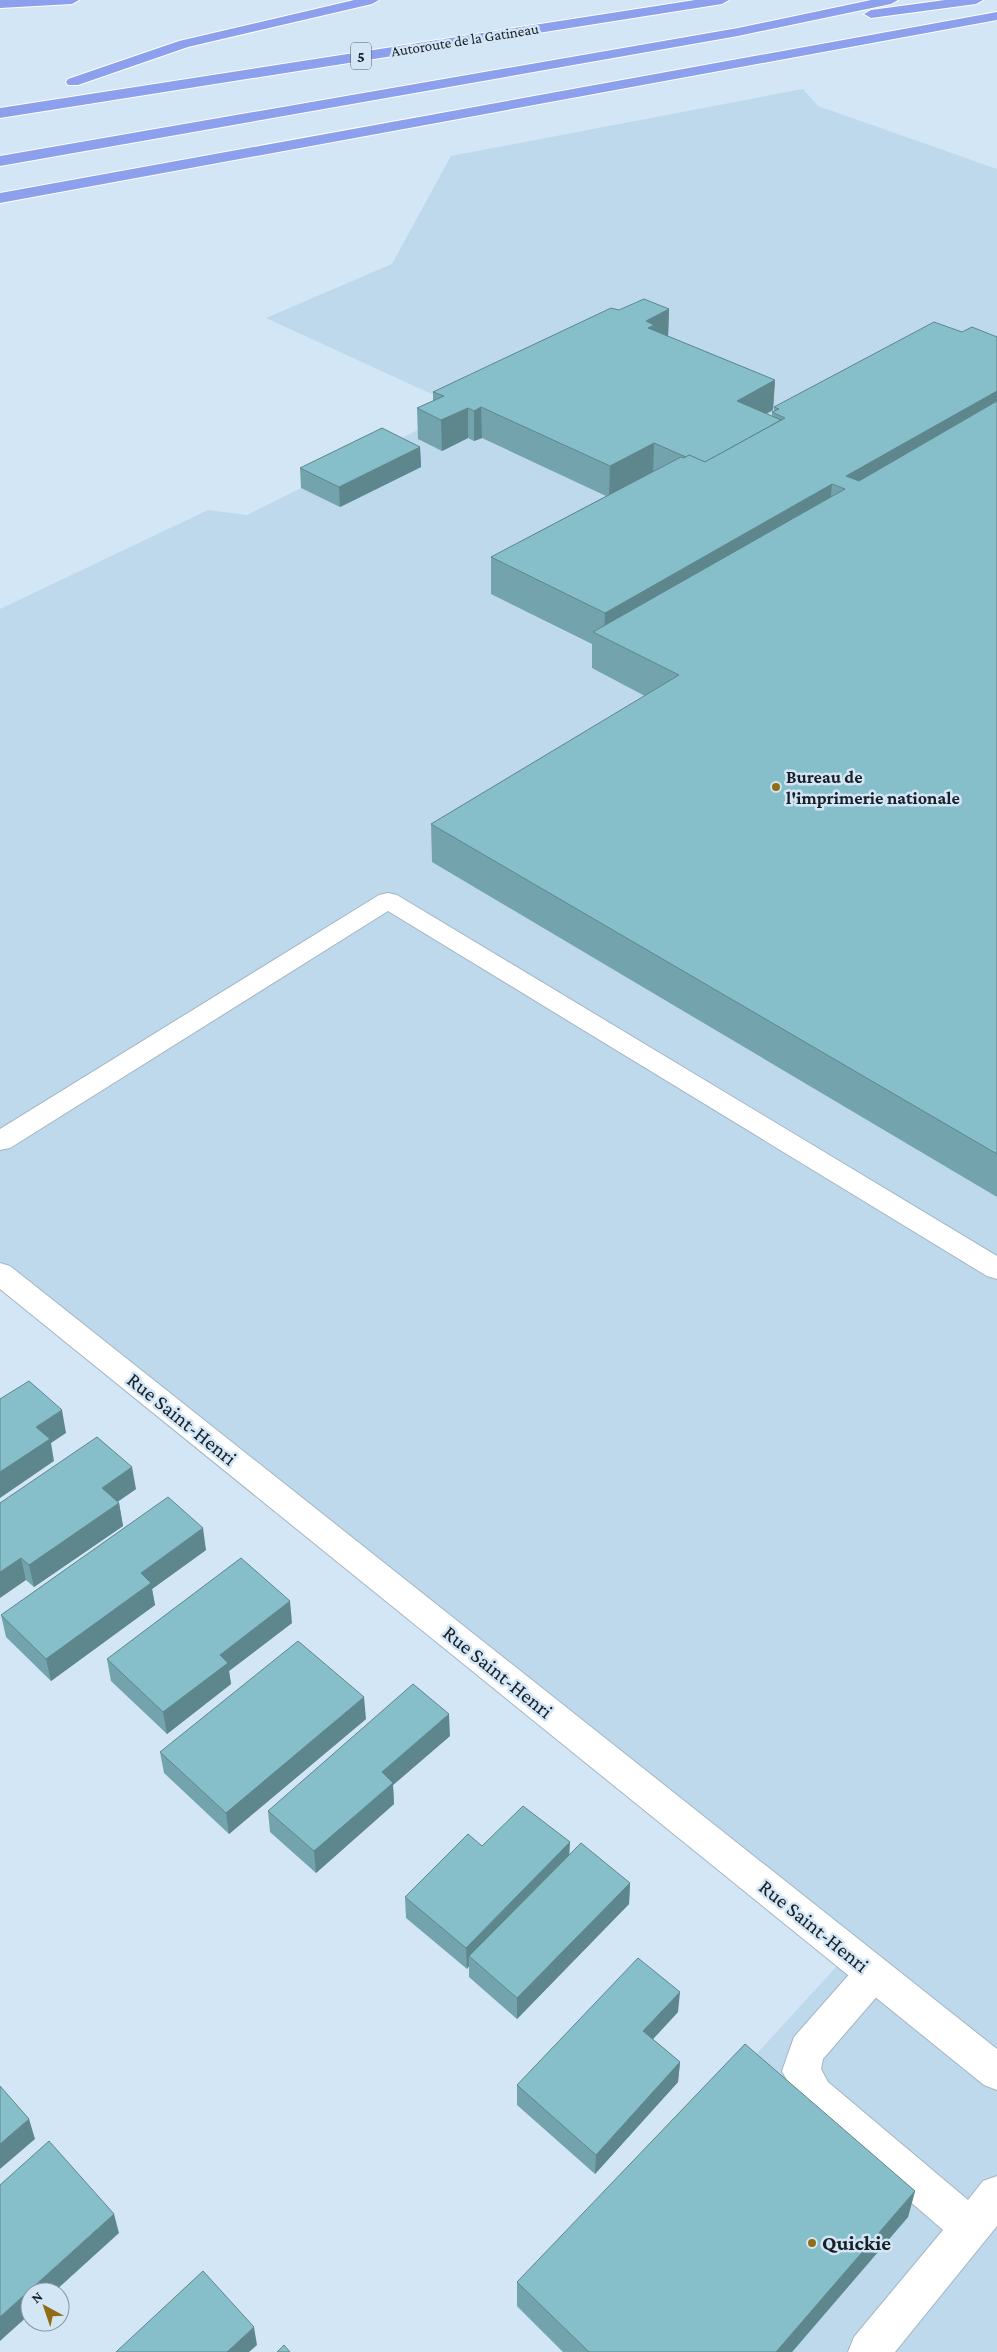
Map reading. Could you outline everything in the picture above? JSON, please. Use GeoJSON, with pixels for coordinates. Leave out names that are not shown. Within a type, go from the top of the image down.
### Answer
{"type":"FeatureCollection","features":[{"type":"Feature","properties":{"kind":"highway"},"geometry":{"type":"LineString","coordinates":[[0,4],[72,0]]}},
{"type":"Feature","properties":{"kind":"highway"},"geometry":{"type":"LineString","coordinates":[[73,82],[184,44],[372,0]]}},
{"type":"Feature","properties":{"kind":"highway","name":"Autoroute de la Gatineau"},"geometry":{"type":"LineString","coordinates":[[0,112],[722,0]]}},
{"type":"Feature","properties":{"kind":"highway"},"geometry":{"type":"LineString","coordinates":[[0,162],[738,32],[891,0]]}},
{"type":"Feature","properties":{"kind":"highway"},"geometry":{"type":"LineString","coordinates":[[738,32],[976,0]]}},
{"type":"Feature","properties":{"kind":"highway"},"geometry":{"type":"LineString","coordinates":[[0,198],[997,16]]}},
{"type":"Feature","properties":{"kind":"highway"},"geometry":{"type":"LineString","coordinates":[[55,85],[150,70]]}},
{"type":"Feature","properties":{"kind":"street"},"geometry":{"type":"LineString","coordinates":[[0,1141],[388,900],[997,1269]]}},
{"type":"Feature","properties":{"kind":"street","name":"Rue Saint-Henri"},"geometry":{"type":"LineString","coordinates":[[0,1273],[997,2072]]}},
{"type":"Feature","properties":{"kind":"street"},"geometry":{"type":"LineString","coordinates":[[873,1974],[807,2050],[801,2071],[815,2095],[970,2228]]}},
{"type":"Feature","properties":{"kind":"street"},"geometry":{"type":"LineString","coordinates":[[869,2352],[997,2195]]}},
{"type":"Feature","properties":{"kind":"shaded area"},"geometry":{"type":"Polygon","coordinates":[[[803,89],[818,106],[997,169],[997,2352],[563,2352],[517,2307],[741,2071],[848,1954],[0,1273],[0,609],[208,510],[247,515],[462,408],[266,318],[392,264],[451,156],[803,89]]]}},
{"type":"Feature","properties":{"kind":"building"},"geometry":{"type":"Polygon","coordinates":[[[644,299],[669,309],[646,321],[654,325],[648,328],[775,380],[737,401],[781,420],[705,462],[689,455],[686,457],[654,443],[610,466],[481,407],[474,411],[468,408],[441,420],[417,408],[444,396],[433,392],[611,308],[619,310],[644,299]]]}},
{"type":"Feature","properties":{"kind":"building","name":"Bureau de l'imprimerie nationale"},"geometry":{"type":"Polygon","coordinates":[[[934,322],[962,332],[972,327],[997,337],[997,391],[846,476],[859,481],[997,401],[997,1154],[431,824],[679,675],[593,632],[845,489],[832,484],[605,613],[491,557],[681,457],[684,458],[689,455],[705,462],[785,418],[772,412],[779,409],[774,407],[934,322]]]}},
{"type":"Feature","properties":{"kind":"building"},"geometry":{"type":"Polygon","coordinates":[[[382,428],[420,447],[339,487],[300,468],[382,428]]]}},
{"type":"Feature","properties":{"kind":"building"},"geometry":{"type":"Polygon","coordinates":[[[29,1381],[62,1410],[36,1427],[50,1439],[0,1472],[0,1399],[29,1381]]]}},
{"type":"Feature","properties":{"kind":"building"},"geometry":{"type":"Polygon","coordinates":[[[97,1437],[132,1467],[102,1488],[119,1503],[29,1565],[21,1558],[0,1572],[0,1503],[97,1437]]]}},
{"type":"Feature","properties":{"kind":"building"},"geometry":{"type":"Polygon","coordinates":[[[168,1497],[203,1528],[141,1573],[151,1583],[46,1659],[1,1615],[168,1497]]]}},
{"type":"Feature","properties":{"kind":"building"},"geometry":{"type":"Polygon","coordinates":[[[241,1558],[290,1601],[220,1655],[228,1663],[163,1712],[107,1659],[241,1558]]]}},
{"type":"Feature","properties":{"kind":"building"},"geometry":{"type":"Polygon","coordinates":[[[298,1641],[364,1697],[226,1813],[160,1752],[298,1641]]]}},
{"type":"Feature","properties":{"kind":"building"},"geometry":{"type":"Polygon","coordinates":[[[413,1684],[449,1714],[382,1772],[393,1783],[314,1851],[268,1811],[413,1684]]]}},
{"type":"Feature","properties":{"kind":"building"},"geometry":{"type":"Polygon","coordinates":[[[523,1806],[570,1842],[466,1948],[405,1897],[468,1834],[482,1846],[523,1806]]]}},
{"type":"Feature","properties":{"kind":"building"},"geometry":{"type":"Polygon","coordinates":[[[581,1843],[630,1883],[517,1998],[469,1956],[581,1843]]]}},
{"type":"Feature","properties":{"kind":"building"},"geometry":{"type":"Polygon","coordinates":[[[638,1958],[680,1992],[643,2031],[680,2062],[596,2155],[517,2085],[638,1958]]]}},
{"type":"Feature","properties":{"kind":"building"},"geometry":{"type":"Polygon","coordinates":[[[745,2044],[915,2191],[776,2352],[589,2352],[517,2282],[745,2044]]]}},
{"type":"Feature","properties":{"kind":"building"},"geometry":{"type":"Polygon","coordinates":[[[0,2086],[29,2119],[0,2144],[0,2086]]]}},
{"type":"Feature","properties":{"kind":"building"},"geometry":{"type":"Polygon","coordinates":[[[49,2141],[114,2214],[39,2282],[20,2282],[20,2299],[0,2317],[0,2185],[49,2141]]]}},
{"type":"Feature","properties":{"kind":"building"},"geometry":{"type":"Polygon","coordinates":[[[203,2271],[254,2327],[227,2352],[116,2352],[203,2271]]]}},
{"type":"Feature","properties":{"kind":"building"},"geometry":{"type":"Polygon","coordinates":[[[284,2345],[290,2352],[277,2352],[284,2345]]]}},
{"type":"Feature","properties":{"kind":"place","name":"Bureau de l'imprimerie nationale"},"geometry":{"type":"Point","coordinates":[776,787]}},
{"type":"Feature","properties":{"kind":"place","name":"Quickie"},"geometry":{"type":"Point","coordinates":[812,2243]}}]}
